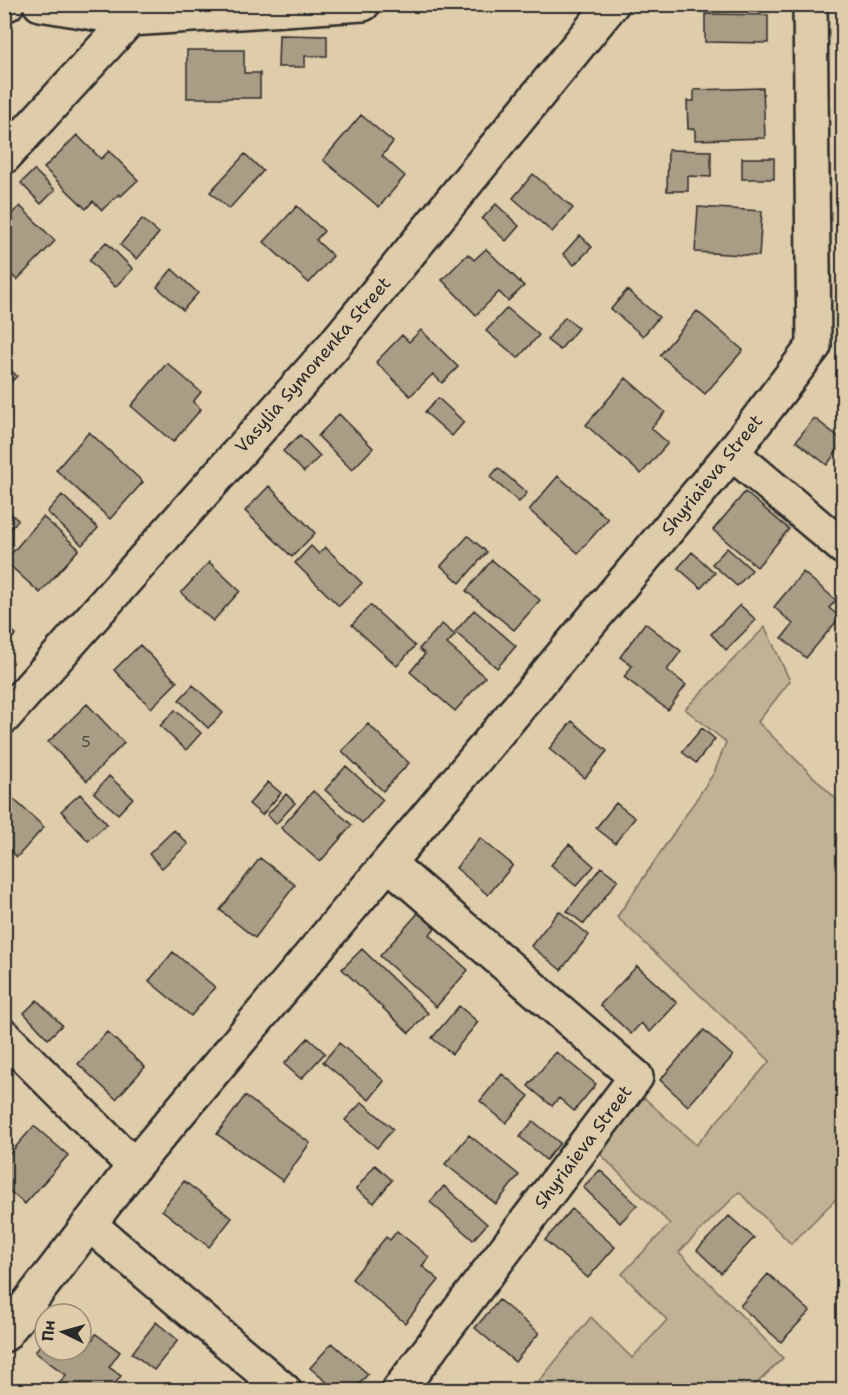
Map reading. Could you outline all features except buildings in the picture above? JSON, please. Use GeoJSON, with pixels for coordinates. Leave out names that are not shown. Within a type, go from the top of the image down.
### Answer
{"type":"FeatureCollection","features":[{"type":"Feature","properties":{"kind":"street"},"geometry":{"type":"LineString","coordinates":[[40,4],[130,19],[363,4]]}},
{"type":"Feature","properties":{"kind":"street","name":"Vasylia Symonenka Street"},"geometry":{"type":"LineString","coordinates":[[4,717],[334,345],[612,4]]}},
{"type":"Feature","properties":{"kind":"street","name":"Shyriaieva Street"},"geometry":{"type":"LineString","coordinates":[[4,1335],[134,1166],[732,453],[814,346],[810,4]]}},
{"type":"Feature","properties":{"kind":"street"},"geometry":{"type":"LineString","coordinates":[[4,157],[130,19]]}},
{"type":"Feature","properties":{"kind":"street"},"geometry":{"type":"LineString","coordinates":[[732,453],[843,548]]}},
{"type":"Feature","properties":{"kind":"street","name":"Shyriaieva Street"},"geometry":{"type":"LineString","coordinates":[[389,864],[636,1077],[399,1390]]}},
{"type":"Feature","properties":{"kind":"street"},"geometry":{"type":"LineString","coordinates":[[4,1036],[134,1166]]}},
{"type":"Feature","properties":{"kind":"street"},"geometry":{"type":"LineString","coordinates":[[89,1224],[284,1390]]}},
{"type":"Feature","properties":{"kind":"shaded area"},"geometry":{"type":"Polygon","coordinates":[[[765,627],[790,681],[758,722],[843,806],[843,1192],[791,1244],[739,1192],[679,1252],[783,1358],[750,1390],[532,1390],[591,1317],[632,1358],[667,1320],[622,1274],[670,1224],[594,1148],[640,1094],[696,1145],[770,1061],[617,917],[714,773],[726,742],[685,709],[765,627]]]}}]}
